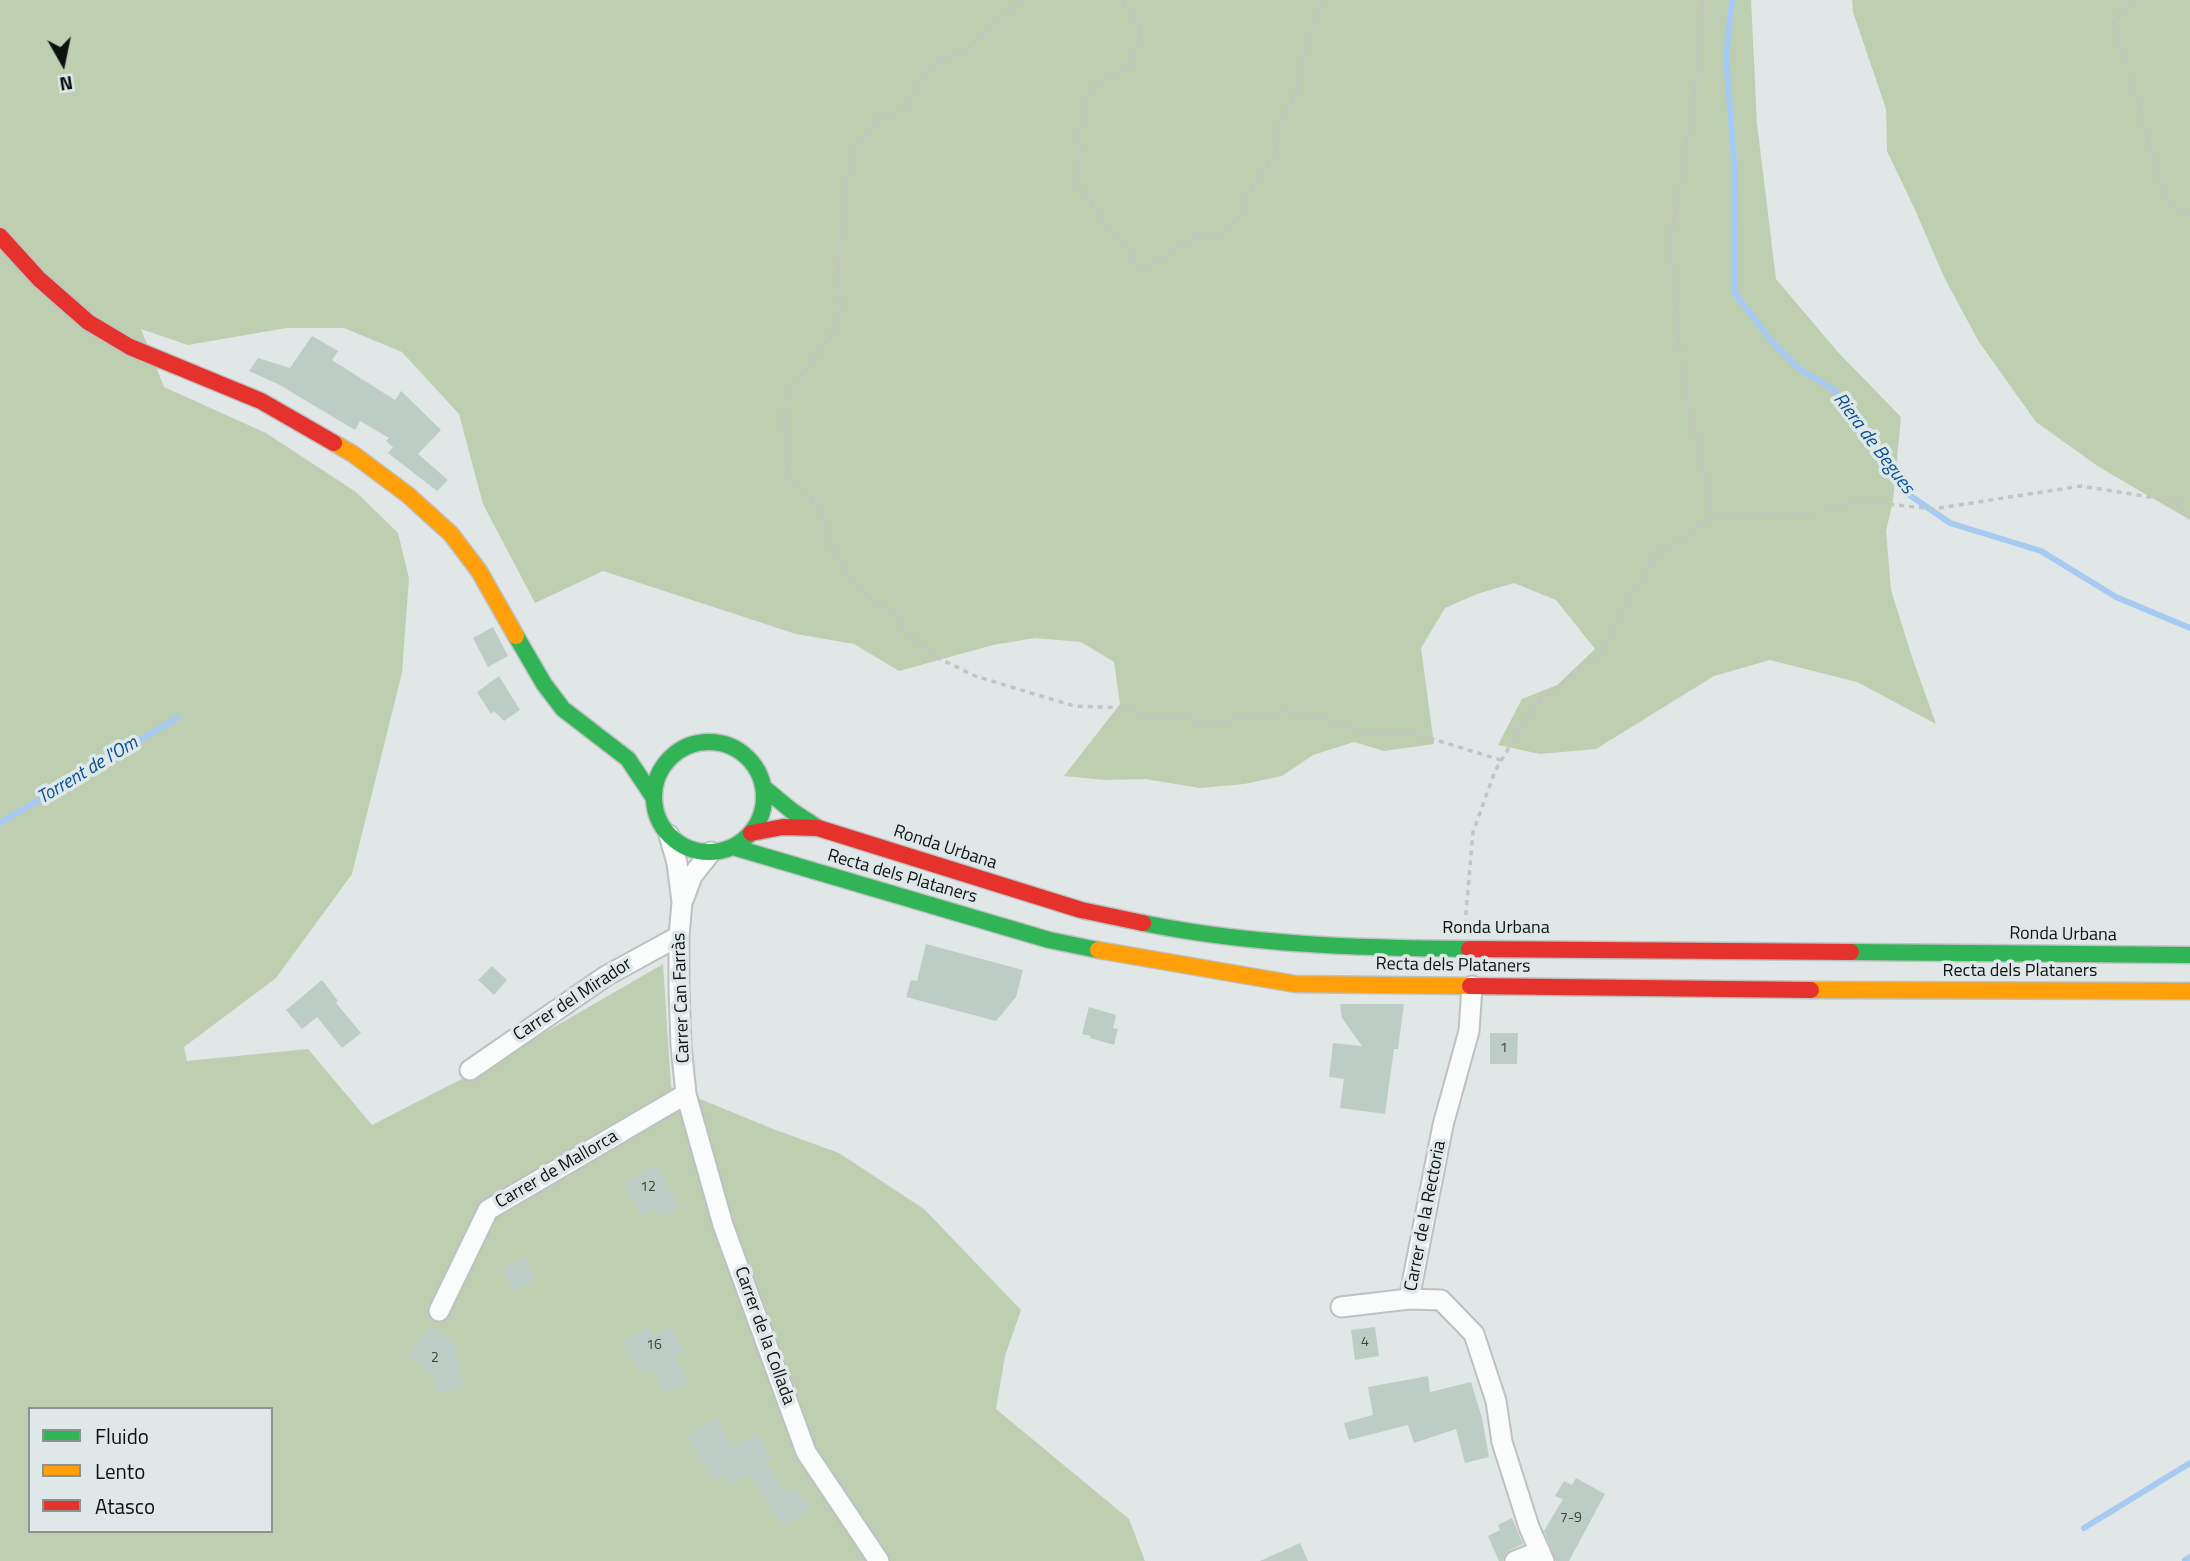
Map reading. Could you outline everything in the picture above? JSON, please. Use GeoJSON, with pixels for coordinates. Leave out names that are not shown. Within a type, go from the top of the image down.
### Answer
{"type":"FeatureCollection","features":[{"type":"Feature","properties":{"kind":"main road"},"geometry":{"type":"LineString","coordinates":[[0,236],[39,279],[88,322],[130,347],[261,401],[353,454],[408,495],[451,534],[479,571],[544,684],[563,709],[628,759],[654,798],[660,822],[669,835],[688,848],[711,852]]}},
{"type":"Feature","properties":{"kind":"main road","name":"Ronda Urbana"},"geometry":{"type":"LineString","coordinates":[[607,741],[649,751],[677,752],[708,742],[730,747],[748,758],[758,772],[763,787],[818,828]]}},
{"type":"Feature","properties":{"kind":"main road"},"geometry":{"type":"LineString","coordinates":[[654,798],[660,773],[677,752]]}},
{"type":"Feature","properties":{"kind":"main road"},"geometry":{"type":"LineString","coordinates":[[751,833],[762,812],[763,787]]}},
{"type":"Feature","properties":{"kind":"main road","name":"Ronda Urbana"},"geometry":{"type":"LineString","coordinates":[[711,852],[733,847],[751,833],[783,827],[818,828],[1081,910],[1179,930],[1254,940],[1378,948],[2190,955]]}},
{"type":"Feature","properties":{"kind":"main road","name":"Recta dels Plataners"},"geometry":{"type":"LineString","coordinates":[[733,847],[1049,940],[1143,959],[1296,984],[2190,991]]}},
{"type":"Feature","properties":{"kind":"street","name":"Carrer Can Farràs"},"geometry":{"type":"LineString","coordinates":[[669,835],[677,863],[682,902],[679,936],[681,1045],[686,1094]]}},
{"type":"Feature","properties":{"kind":"street","name":"Carrer Can Farràs"},"geometry":{"type":"LineString","coordinates":[[682,902],[692,876],[711,852]]}},
{"type":"Feature","properties":{"kind":"street","name":"Carrer del Mirador"},"geometry":{"type":"LineString","coordinates":[[470,1069],[606,976],[679,936]]}},
{"type":"Feature","properties":{"kind":"street","name":"Carrer de la Rectoria"},"geometry":{"type":"LineString","coordinates":[[1472,986],[1469,1031],[1443,1125],[1409,1299],[1441,1300],[1474,1334],[1496,1401],[1502,1442],[1529,1527],[1542,1556]]}},
{"type":"Feature","properties":{"kind":"street","name":"Carrer de Mallorca"},"geometry":{"type":"LineString","coordinates":[[439,1311],[488,1210],[686,1094]]}},
{"type":"Feature","properties":{"kind":"street","name":"Carrer de la Collada"},"geometry":{"type":"LineString","coordinates":[[686,1094],[723,1225],[806,1452],[879,1561]]}},
{"type":"Feature","properties":{"kind":"street"},"geometry":{"type":"LineString","coordinates":[[1341,1307],[1409,1299]]}},
{"type":"Feature","properties":{"kind":"street"},"geometry":{"type":"LineString","coordinates":[[1515,1561],[1542,1556]]}},
{"type":"Feature","properties":{"kind":"path"},"geometry":{"type":"LineString","coordinates":[[1022,0],[964,51],[934,63],[923,75],[906,109],[881,117],[854,149],[847,180],[841,238],[838,277],[841,304],[837,328],[784,398],[789,480],[810,496],[821,512],[827,538],[853,582],[877,604],[894,613],[906,631],[928,653],[975,676],[1074,706],[1127,708],[1149,718],[1184,717],[1208,724],[1290,711],[1368,734],[1406,733],[1426,737],[1502,761]]}},
{"type":"Feature","properties":{"kind":"path"},"geometry":{"type":"LineString","coordinates":[[1124,0],[1140,28],[1139,45],[1129,65],[1098,82],[1087,98],[1076,135],[1082,153],[1074,183],[1085,192],[1108,228],[1128,246],[1136,265],[1146,270],[1172,250],[1199,235],[1217,236],[1241,216],[1260,174],[1275,156],[1279,126],[1295,94],[1309,36],[1323,0]]}},
{"type":"Feature","properties":{"kind":"path"},"geometry":{"type":"LineString","coordinates":[[1703,0],[1694,100],[1670,242],[1682,376],[1713,515]]}},
{"type":"Feature","properties":{"kind":"path"},"geometry":{"type":"LineString","coordinates":[[2134,0],[2113,21],[2167,202],[2190,214]]}},
{"type":"Feature","properties":{"kind":"path"},"geometry":{"type":"LineString","coordinates":[[1463,948],[1473,832],[1495,771],[1535,704],[1599,655],[1653,557],[1713,515],[1824,512],[1860,501],[1933,509],[2081,486],[2175,501],[2190,518]]}},
{"type":"Feature","properties":{"kind":"green space"},"geometry":{"type":"Polygon","coordinates":[[[0,0],[1751,0],[1757,124],[1776,279],[1837,351],[1901,417],[1893,501],[1886,531],[1891,590],[1936,724],[1857,682],[1770,660],[1714,676],[1596,749],[1540,754],[1498,745],[1522,699],[1557,685],[1595,649],[1556,600],[1514,583],[1477,594],[1445,608],[1421,648],[1434,744],[1384,751],[1354,742],[1313,755],[1282,776],[1244,784],[1200,788],[1145,779],[1105,780],[1064,776],[1120,704],[1114,662],[1081,642],[1035,638],[993,645],[899,671],[854,644],[796,634],[603,571],[535,603],[483,504],[459,414],[402,352],[344,328],[286,328],[188,345],[141,329],[164,387],[266,433],[356,492],[398,533],[409,578],[402,673],[352,874],[276,978],[184,1047],[187,1061],[308,1049],[372,1125],[487,1066],[663,964],[671,1087],[839,1153],[924,1209],[1021,1310],[1005,1356],[996,1409],[1129,1519],[1145,1561],[0,1561],[0,0]]]}},
{"type":"Feature","properties":{"kind":"green space"},"geometry":{"type":"Polygon","coordinates":[[[1852,0],[2190,0],[2190,520],[2099,467],[2036,422],[1979,342],[1944,277],[1887,151],[1886,109],[1853,12],[1852,0]]]}},
{"type":"Feature","properties":{"kind":"building"},"geometry":{"type":"Polygon","coordinates":[[[312,336],[338,351],[332,360],[395,400],[401,391],[441,430],[418,454],[448,480],[437,491],[388,453],[393,447],[386,441],[389,438],[360,421],[355,430],[278,384],[249,371],[258,358],[290,368],[312,336]]]}},
{"type":"Feature","properties":{"kind":"building"},"geometry":{"type":"Polygon","coordinates":[[[493,627],[508,656],[488,667],[473,638],[493,627]]]}},
{"type":"Feature","properties":{"kind":"building"},"geometry":{"type":"Polygon","coordinates":[[[499,676],[520,710],[504,721],[494,711],[491,714],[477,692],[499,676]]]}},
{"type":"Feature","properties":{"kind":"building"},"geometry":{"type":"Polygon","coordinates":[[[926,944],[1023,970],[1016,997],[996,1021],[906,997],[911,980],[917,981],[926,944]]]}},
{"type":"Feature","properties":{"kind":"building"},"geometry":{"type":"Polygon","coordinates":[[[492,966],[507,980],[494,995],[478,980],[492,966]]]}},
{"type":"Feature","properties":{"kind":"building"},"geometry":{"type":"Polygon","coordinates":[[[322,980],[338,1001],[336,1003],[361,1033],[342,1048],[317,1017],[302,1029],[286,1010],[322,980]]]}},
{"type":"Feature","properties":{"kind":"building"},"geometry":{"type":"Polygon","coordinates":[[[1340,1004],[1404,1004],[1398,1049],[1394,1049],[1385,1114],[1340,1108],[1344,1079],[1329,1077],[1333,1043],[1362,1046],[1342,1018],[1340,1004]]]}},
{"type":"Feature","properties":{"kind":"building"},"geometry":{"type":"Polygon","coordinates":[[[1089,1007],[1116,1015],[1113,1028],[1118,1029],[1114,1045],[1082,1034],[1089,1007]]]}},
{"type":"Feature","properties":{"kind":"building"},"geometry":{"type":"Polygon","coordinates":[[[1490,1033],[1518,1033],[1517,1064],[1490,1064],[1490,1033]]]}},
{"type":"Feature","properties":{"kind":"building"},"geometry":{"type":"Polygon","coordinates":[[[657,1165],[680,1207],[659,1219],[654,1209],[642,1216],[624,1183],[657,1165]]]}},
{"type":"Feature","properties":{"kind":"building"},"geometry":{"type":"Polygon","coordinates":[[[524,1257],[536,1279],[514,1292],[502,1269],[524,1257]]]}},
{"type":"Feature","properties":{"kind":"building"},"geometry":{"type":"Polygon","coordinates":[[[431,1326],[455,1344],[465,1387],[437,1394],[432,1375],[408,1355],[431,1326]]]}},
{"type":"Feature","properties":{"kind":"building"},"geometry":{"type":"Polygon","coordinates":[[[648,1327],[654,1336],[670,1327],[684,1351],[674,1357],[688,1381],[667,1394],[652,1369],[641,1372],[623,1341],[648,1327]]]}},
{"type":"Feature","properties":{"kind":"building"},"geometry":{"type":"Polygon","coordinates":[[[1375,1327],[1379,1356],[1355,1360],[1351,1330],[1375,1327]]]}},
{"type":"Feature","properties":{"kind":"building"},"geometry":{"type":"Polygon","coordinates":[[[1428,1376],[1430,1392],[1471,1382],[1482,1418],[1489,1457],[1465,1463],[1456,1429],[1414,1443],[1408,1425],[1349,1440],[1344,1423],[1373,1415],[1368,1387],[1428,1376]]]}},
{"type":"Feature","properties":{"kind":"building"},"geometry":{"type":"Polygon","coordinates":[[[716,1418],[733,1446],[757,1433],[773,1459],[766,1463],[786,1493],[795,1487],[811,1509],[784,1527],[748,1474],[729,1486],[723,1476],[714,1481],[687,1436],[716,1418]]]}},
{"type":"Feature","properties":{"kind":"building"},"geometry":{"type":"Polygon","coordinates":[[[1576,1478],[1605,1494],[1569,1561],[1556,1561],[1544,1531],[1563,1499],[1555,1496],[1564,1481],[1572,1485],[1576,1478]]]}},
{"type":"Feature","properties":{"kind":"building"},"geometry":{"type":"Polygon","coordinates":[[[1512,1518],[1523,1544],[1510,1550],[1503,1561],[1499,1561],[1488,1536],[1500,1530],[1498,1525],[1512,1518]]]}},
{"type":"Feature","properties":{"kind":"building"},"geometry":{"type":"Polygon","coordinates":[[[1300,1543],[1308,1561],[1260,1561],[1300,1543]]]}},
{"type":"Feature","properties":{"kind":"waterway","name":"Riera de Begues"},"geometry":{"type":"LineString","coordinates":[[1732,0],[1726,57],[1735,173],[1734,292],[1773,343],[1799,369],[1833,389],[1908,494],[1950,523],[2041,551],[2116,597],[2190,628]]}},
{"type":"Feature","properties":{"kind":"waterway","name":"Torrent de l'Om"},"geometry":{"type":"LineString","coordinates":[[0,823],[177,718]]}},
{"type":"Feature","properties":{"kind":"waterway"},"geometry":{"type":"LineString","coordinates":[[2084,1528],[2190,1463]]}},
{"type":"Feature","properties":{"kind":"waterway"},"geometry":{"type":"LineString","coordinates":[[2185,1560],[2190,1557]]}},
{"type":"Feature","properties":{"kind":"traffic: fast"},"geometry":{"type":"LineString","coordinates":[[516,636],[544,684],[563,709],[628,759],[654,798]]}},
{"type":"Feature","properties":{"kind":"traffic: fast"},"geometry":{"type":"LineString","coordinates":[[709,742],[730,746],[748,758],[760,776],[764,797],[760,818],[748,836],[730,848],[709,852],[688,848],[670,836],[658,818],[654,797],[658,776],[670,758],[688,746],[709,742]]}},
{"type":"Feature","properties":{"kind":"traffic: fast"},"geometry":{"type":"LineString","coordinates":[[763,787],[818,828]]}},
{"type":"Feature","properties":{"kind":"traffic: fast"},"geometry":{"type":"LineString","coordinates":[[733,847],[1049,940],[1098,950]]}},
{"type":"Feature","properties":{"kind":"traffic: fast"},"geometry":{"type":"LineString","coordinates":[[1143,923],[1264,941],[1469,949]]}},
{"type":"Feature","properties":{"kind":"traffic: fast"},"geometry":{"type":"LineString","coordinates":[[1851,952],[2190,955]]}},
{"type":"Feature","properties":{"kind":"traffic: slow"},"geometry":{"type":"LineString","coordinates":[[334,443],[408,495],[451,534],[479,571],[516,636]]}},
{"type":"Feature","properties":{"kind":"traffic: slow"},"geometry":{"type":"LineString","coordinates":[[1098,950],[1295,984],[1470,986]]}},
{"type":"Feature","properties":{"kind":"traffic: slow"},"geometry":{"type":"LineString","coordinates":[[1811,990],[2190,991]]}},
{"type":"Feature","properties":{"kind":"traffic: jam"},"geometry":{"type":"LineString","coordinates":[[0,236],[39,279],[88,322],[130,347],[261,401],[334,443]]}},
{"type":"Feature","properties":{"kind":"traffic: jam"},"geometry":{"type":"LineString","coordinates":[[751,833],[783,827],[818,828],[1081,910],[1143,923]]}},
{"type":"Feature","properties":{"kind":"traffic: jam"},"geometry":{"type":"LineString","coordinates":[[1469,949],[1851,952]]}},
{"type":"Feature","properties":{"kind":"traffic: jam"},"geometry":{"type":"LineString","coordinates":[[1470,986],[1811,990]]}}]}
